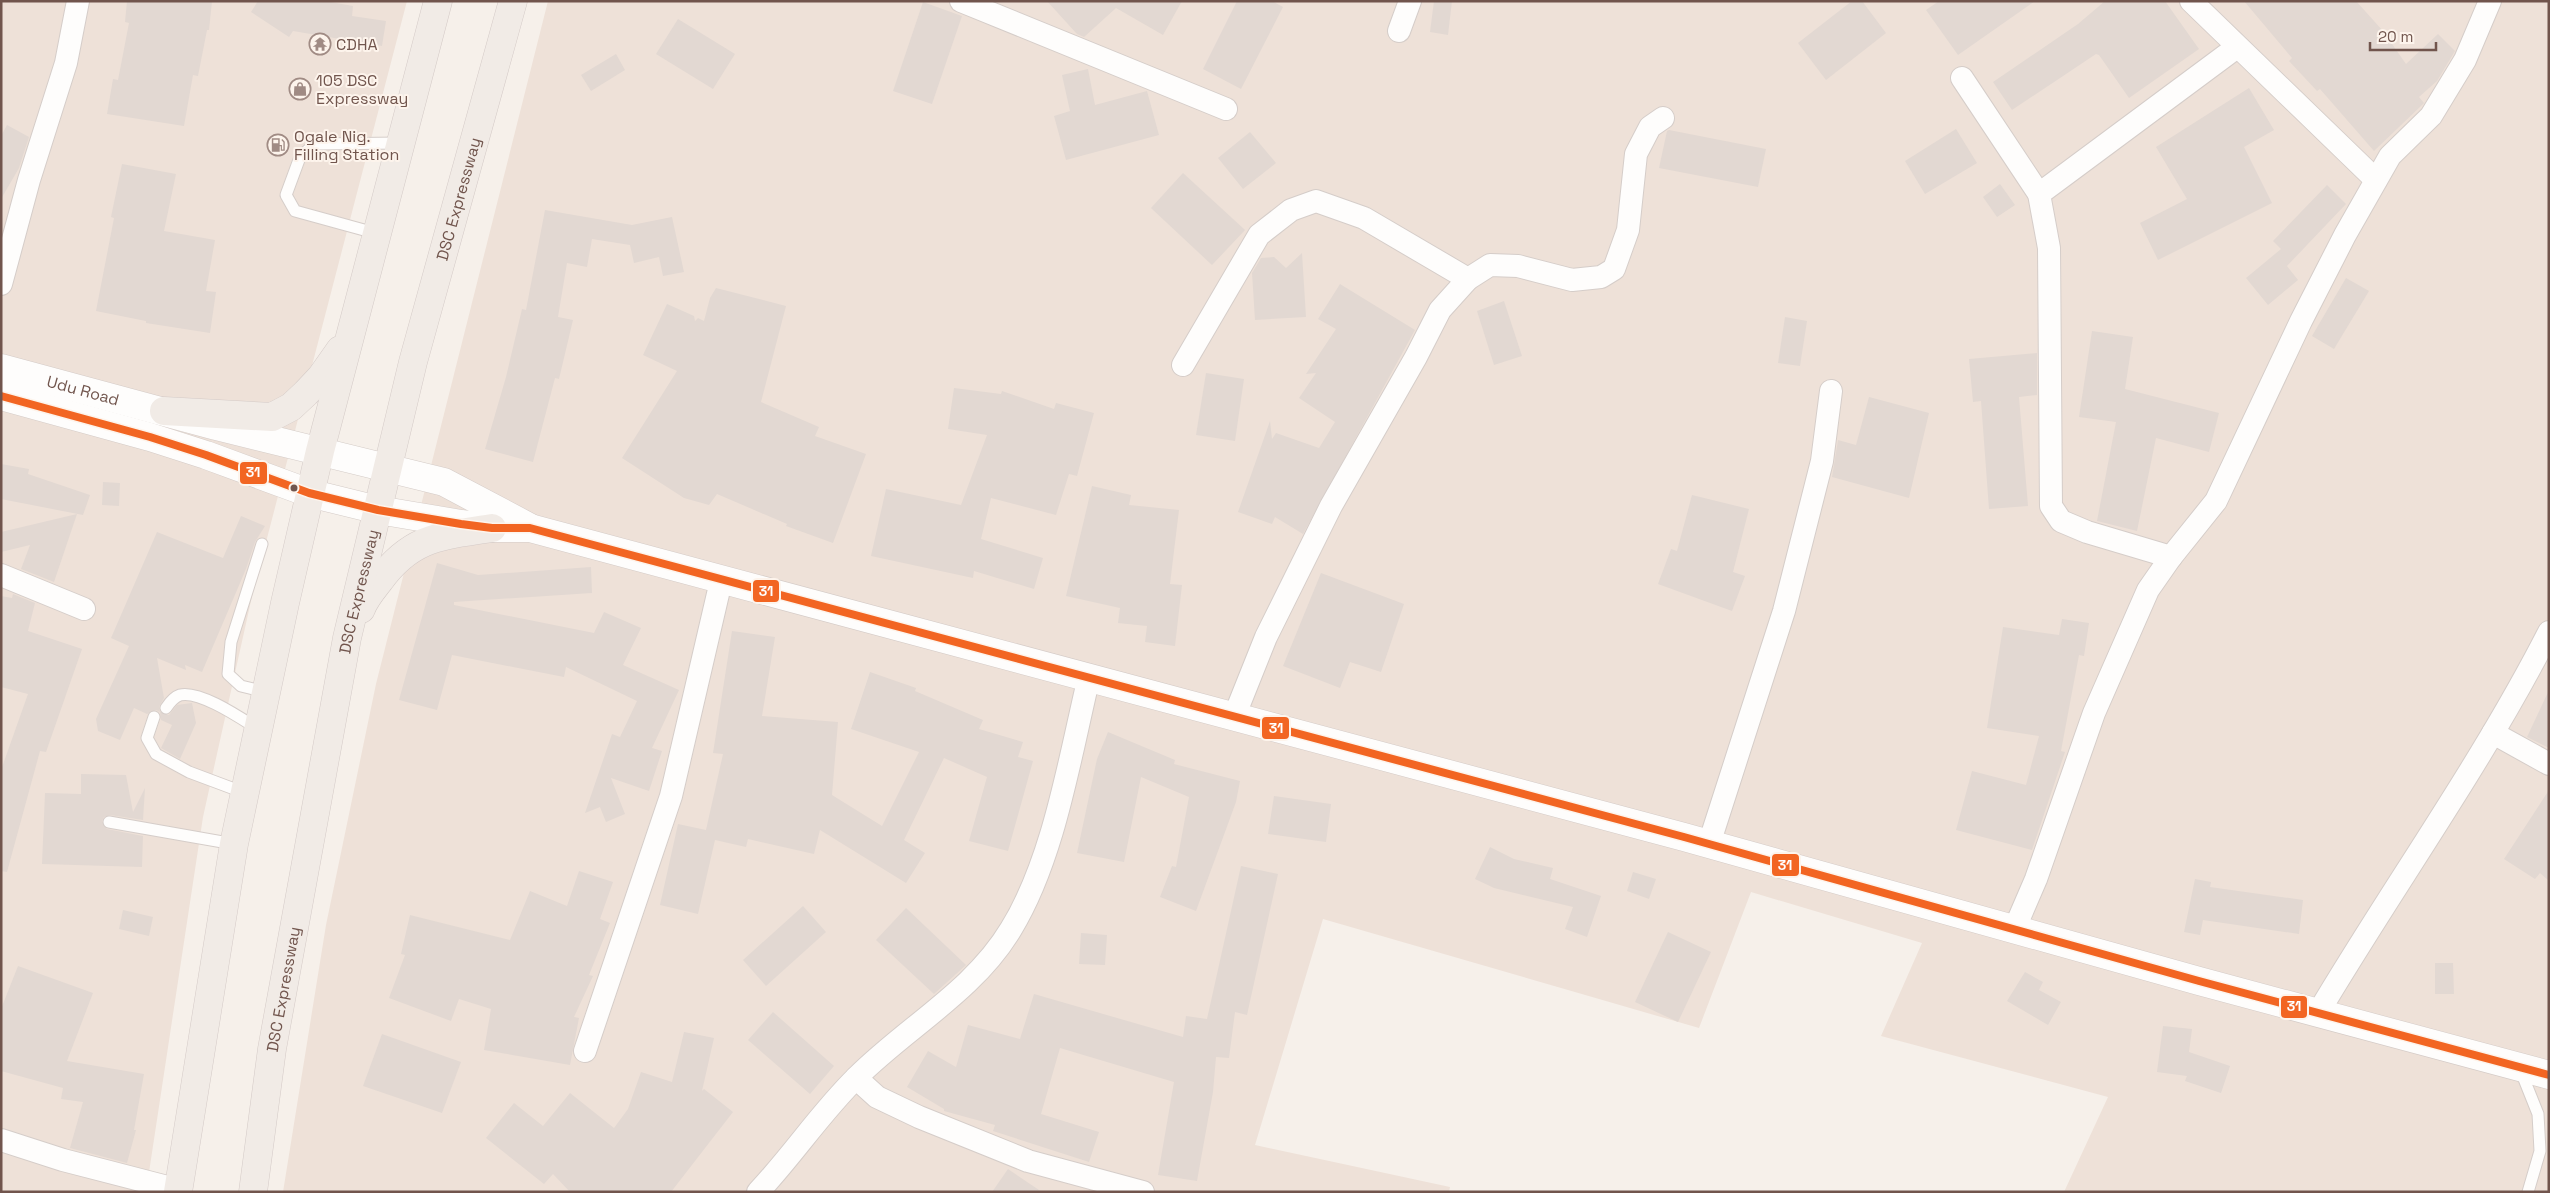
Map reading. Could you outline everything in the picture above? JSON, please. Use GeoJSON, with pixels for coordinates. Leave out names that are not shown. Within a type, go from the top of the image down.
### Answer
{"type":"FeatureCollection","features":[{"type":"Feature","properties":{"kind":"main road"},"geometry":{"type":"LineString","coordinates":[[178,1191],[234,844],[309,493],[438,1]]}},
{"type":"Feature","properties":{"kind":"main road","name":"DSC Expressway"},"geometry":{"type":"LineString","coordinates":[[254,1192],[272,1049],[347,638],[413,362],[513,1]]}},
{"type":"Feature","properties":{"kind":"main road"},"geometry":{"type":"LineString","coordinates":[[164,411],[272,417],[291,407],[316,383],[351,334]]}},
{"type":"Feature","properties":{"kind":"main road","name":"Udu Road"},"geometry":{"type":"LineString","coordinates":[[1,368],[444,482],[530,528]]}},
{"type":"Feature","properties":{"kind":"main road","name":"Udu Road"},"geometry":{"type":"LineString","coordinates":[[1,396],[150,437],[309,493],[378,510],[492,528],[530,528]]}},
{"type":"Feature","properties":{"kind":"main road"},"geometry":{"type":"LineString","coordinates":[[347,638],[364,602],[400,556],[420,543],[442,536],[492,528]]}},
{"type":"Feature","properties":{"kind":"main road"},"geometry":{"type":"LineString","coordinates":[[530,528],[721,581],[1089,677],[1709,844],[2014,930],[2318,1013],[2518,1065],[2549,1075]]}},
{"type":"Feature","properties":{"kind":"street"},"geometry":{"type":"LineString","coordinates":[[1,284],[29,180],[66,64],[78,1]]}},
{"type":"Feature","properties":{"kind":"street"},"geometry":{"type":"LineString","coordinates":[[961,1],[1226,109]]}},
{"type":"Feature","properties":{"kind":"street"},"geometry":{"type":"LineString","coordinates":[[1399,31],[1410,1]]}},
{"type":"Feature","properties":{"kind":"street"},"geometry":{"type":"LineString","coordinates":[[2191,1],[2376,180]]}},
{"type":"Feature","properties":{"kind":"street"},"geometry":{"type":"LineString","coordinates":[[2014,930],[2036,879],[2094,713],[2148,590],[2171,557],[2216,501],[2301,321],[2376,180],[2390,156],[2431,116],[2465,60],[2490,1]]}},
{"type":"Feature","properties":{"kind":"street"},"geometry":{"type":"LineString","coordinates":[[2039,194],[2237,47]]}},
{"type":"Feature","properties":{"kind":"street"},"geometry":{"type":"LineString","coordinates":[[1962,78],[2039,194],[2049,248],[2050,506],[2061,521],[2087,532],[2171,557]]}},
{"type":"Feature","properties":{"kind":"street"},"geometry":{"type":"LineString","coordinates":[[1234,717],[1266,638],[1331,506],[1416,357],[1440,310],[1468,279],[1490,265],[1518,266],[1572,280],[1601,277],[1614,269],[1628,230],[1636,154],[1650,127],[1663,118]]}},
{"type":"Feature","properties":{"kind":"street"},"geometry":{"type":"LineString","coordinates":[[1183,365],[1259,235],[1291,210],[1316,201],[1364,218],[1468,279]]}},
{"type":"Feature","properties":{"kind":"street"},"geometry":{"type":"LineString","coordinates":[[1709,844],[1784,611],[1822,461],[1831,391]]}},
{"type":"Feature","properties":{"kind":"street"},"geometry":{"type":"LineString","coordinates":[[1,575],[84,609]]}},
{"type":"Feature","properties":{"kind":"street"},"geometry":{"type":"LineString","coordinates":[[585,1051],[671,796],[721,581]]}},
{"type":"Feature","properties":{"kind":"street"},"geometry":{"type":"LineString","coordinates":[[2318,1013],[2356,949],[2461,788],[2549,632]]}},
{"type":"Feature","properties":{"kind":"street"},"geometry":{"type":"LineString","coordinates":[[758,1192],[856,1078],[909,1030],[944,1004],[985,963],[1012,929],[1043,856],[1059,800],[1089,677]]}},
{"type":"Feature","properties":{"kind":"street"},"geometry":{"type":"LineString","coordinates":[[2493,733],[2549,764]]}},
{"type":"Feature","properties":{"kind":"street"},"geometry":{"type":"LineString","coordinates":[[856,1078],[877,1097],[919,1117],[1019,1158],[1143,1192]]}},
{"type":"Feature","properties":{"kind":"street"},"geometry":{"type":"LineString","coordinates":[[1,1140],[63,1160],[178,1191]]}},
{"type":"Feature","properties":{"kind":"lane"},"geometry":{"type":"LineString","coordinates":[[376,233],[295,211],[286,195],[300,157],[315,144],[400,143]]}},
{"type":"Feature","properties":{"kind":"lane"},"geometry":{"type":"LineString","coordinates":[[262,544],[231,642],[228,674],[241,686],[266,692]]}},
{"type":"Feature","properties":{"kind":"lane"},"geometry":{"type":"LineString","coordinates":[[166,708],[172,700],[181,694],[202,698],[239,717],[258,730]]}},
{"type":"Feature","properties":{"kind":"lane"},"geometry":{"type":"LineString","coordinates":[[154,717],[147,738],[156,754],[189,772],[245,793]]}},
{"type":"Feature","properties":{"kind":"lane"},"geometry":{"type":"LineString","coordinates":[[109,822],[234,844]]}},
{"type":"Feature","properties":{"kind":"lane"},"geometry":{"type":"LineString","coordinates":[[2518,1065],[2538,1114],[2540,1151],[2528,1192]]}},
{"type":"Feature","properties":{"kind":"shaded area"},"geometry":{"type":"Polygon","coordinates":[[[1,1],[407,1],[253,592],[203,817],[146,1192],[1,1192],[1,1]]]}},
{"type":"Feature","properties":{"kind":"shaded area"},"geometry":{"type":"Polygon","coordinates":[[[548,1],[2549,1],[2549,1192],[2064,1192],[2108,1097],[1881,1036],[1922,943],[1751,892],[1699,1028],[1323,919],[1255,1145],[1450,1187],[1449,1192],[283,1192],[326,925],[376,684],[548,1]]]}},
{"type":"Feature","properties":{"kind":"building"},"geometry":{"type":"Polygon","coordinates":[[[127,1],[212,1],[209,30],[207,30],[198,76],[193,75],[184,126],[107,114],[113,79],[118,80],[129,23],[125,22],[127,1]]]}},
{"type":"Feature","properties":{"kind":"building"},"geometry":{"type":"Polygon","coordinates":[[[258,1],[325,1],[353,6],[352,16],[386,21],[382,46],[293,31],[289,37],[251,12],[258,1]]]}},
{"type":"Feature","properties":{"kind":"building"},"geometry":{"type":"Polygon","coordinates":[[[1047,1],[1182,1],[1163,35],[1116,8],[1084,37],[1077,34],[1047,1]]]}},
{"type":"Feature","properties":{"kind":"building"},"geometry":{"type":"Polygon","coordinates":[[[1237,1],[1272,1],[1283,7],[1241,89],[1203,69],[1237,1]]]}},
{"type":"Feature","properties":{"kind":"building"},"geometry":{"type":"Polygon","coordinates":[[[1434,1],[1452,1],[1448,35],[1430,32],[1434,1]]]}},
{"type":"Feature","properties":{"kind":"building"},"geometry":{"type":"Polygon","coordinates":[[[1852,1],[1862,1],[1886,33],[1826,80],[1798,43],[1852,1]]]}},
{"type":"Feature","properties":{"kind":"building"},"geometry":{"type":"Polygon","coordinates":[[[1939,1],[2035,1],[1958,55],[1926,10],[1939,1]]]}},
{"type":"Feature","properties":{"kind":"building"},"geometry":{"type":"Polygon","coordinates":[[[2105,1],[2165,1],[2199,49],[2129,98],[2099,55],[2096,54],[2012,110],[1993,82],[2078,24],[2105,1]]]}},
{"type":"Feature","properties":{"kind":"building"},"geometry":{"type":"Polygon","coordinates":[[[2244,1],[2356,1],[2383,31],[2406,64],[2438,34],[2455,51],[2437,81],[2419,97],[2424,103],[2374,151],[2320,89],[2317,91],[2289,61],[2292,58],[2244,1]]]}},
{"type":"Feature","properties":{"kind":"building"},"geometry":{"type":"Polygon","coordinates":[[[923,2],[962,16],[932,104],[893,91],[923,2]]]}},
{"type":"Feature","properties":{"kind":"building"},"geometry":{"type":"Polygon","coordinates":[[[678,19],[735,54],[713,89],[656,54],[678,19]]]}},
{"type":"Feature","properties":{"kind":"building"},"geometry":{"type":"Polygon","coordinates":[[[616,54],[625,70],[591,91],[581,75],[616,54]]]}},
{"type":"Feature","properties":{"kind":"building"},"geometry":{"type":"Polygon","coordinates":[[[1088,69],[1095,105],[1147,91],[1159,135],[1066,160],[1054,116],[1070,111],[1062,75],[1088,69]]]}},
{"type":"Feature","properties":{"kind":"building"},"geometry":{"type":"Polygon","coordinates":[[[2249,88],[2274,130],[2244,147],[2272,203],[2158,260],[2140,223],[2187,199],[2156,147],[2249,88]]]}},
{"type":"Feature","properties":{"kind":"building"},"geometry":{"type":"Polygon","coordinates":[[[7,125],[29,137],[19,168],[1,199],[1,136],[7,125]]]}},
{"type":"Feature","properties":{"kind":"building"},"geometry":{"type":"Polygon","coordinates":[[[1956,129],[1977,163],[1925,194],[1905,161],[1956,129]]]}},
{"type":"Feature","properties":{"kind":"building"},"geometry":{"type":"Polygon","coordinates":[[[1667,131],[1766,149],[1758,187],[1659,168],[1667,131]]]}},
{"type":"Feature","properties":{"kind":"building"},"geometry":{"type":"Polygon","coordinates":[[[1250,132],[1276,163],[1243,189],[1218,158],[1250,132]]]}},
{"type":"Feature","properties":{"kind":"building"},"geometry":{"type":"Polygon","coordinates":[[[122,164],[176,174],[164,231],[215,240],[206,291],[216,292],[210,333],[146,323],[146,321],[96,311],[114,218],[111,217],[122,164]]]}},
{"type":"Feature","properties":{"kind":"building"},"geometry":{"type":"Polygon","coordinates":[[[1183,173],[1245,230],[1212,265],[1151,208],[1183,173]]]}},
{"type":"Feature","properties":{"kind":"building"},"geometry":{"type":"Polygon","coordinates":[[[2000,184],[2015,205],[1997,217],[1983,197],[2000,184]]]}},
{"type":"Feature","properties":{"kind":"building"},"geometry":{"type":"Polygon","coordinates":[[[2327,185],[2346,204],[2287,266],[2298,280],[2268,305],[2246,278],[2281,249],[2273,241],[2327,185]]]}},
{"type":"Feature","properties":{"kind":"building"},"geometry":{"type":"Polygon","coordinates":[[[545,210],[632,225],[672,217],[684,272],[663,276],[659,257],[634,263],[630,245],[592,239],[587,267],[567,263],[558,317],[573,320],[559,379],[555,378],[533,462],[485,449],[506,377],[522,309],[526,310],[545,210]]]}},
{"type":"Feature","properties":{"kind":"building"},"geometry":{"type":"Polygon","coordinates":[[[1302,253],[1306,317],[1255,320],[1252,273],[1261,258],[1274,257],[1286,268],[1302,253]]]}},
{"type":"Feature","properties":{"kind":"building"},"geometry":{"type":"Polygon","coordinates":[[[2346,278],[2369,291],[2334,349],[2312,336],[2346,278]]]}},
{"type":"Feature","properties":{"kind":"building"},"geometry":{"type":"Polygon","coordinates":[[[1340,284],[1415,330],[1303,534],[1275,517],[1272,524],[1238,512],[1270,421],[1272,439],[1276,433],[1319,448],[1335,422],[1299,398],[1316,373],[1306,374],[1336,329],[1318,319],[1340,284]]]}},
{"type":"Feature","properties":{"kind":"building"},"geometry":{"type":"Polygon","coordinates":[[[716,288],[786,306],[761,402],[819,427],[815,436],[866,454],[833,543],[786,526],[787,524],[717,494],[709,505],[684,498],[622,458],[677,371],[643,355],[667,304],[694,316],[695,321],[698,318],[704,321],[710,298],[716,288]]]}},
{"type":"Feature","properties":{"kind":"building"},"geometry":{"type":"Polygon","coordinates":[[[1504,301],[1522,356],[1494,365],[1477,311],[1504,301]]]}},
{"type":"Feature","properties":{"kind":"building"},"geometry":{"type":"Polygon","coordinates":[[[1785,317],[1807,321],[1800,366],[1778,363],[1785,317]]]}},
{"type":"Feature","properties":{"kind":"building"},"geometry":{"type":"Polygon","coordinates":[[[2092,331],[2133,337],[2125,389],[2219,413],[2209,452],[2156,438],[2137,531],[2097,521],[2116,422],[2079,417],[2092,331]]]}},
{"type":"Feature","properties":{"kind":"building"},"geometry":{"type":"Polygon","coordinates":[[[2037,353],[2037,395],[2019,397],[2028,506],[1989,509],[1981,401],[1973,402],[1969,359],[2037,353]]]}},
{"type":"Feature","properties":{"kind":"building"},"geometry":{"type":"Polygon","coordinates":[[[1206,373],[1244,379],[1235,441],[1196,435],[1206,373]]]}},
{"type":"Feature","properties":{"kind":"building"},"geometry":{"type":"Polygon","coordinates":[[[954,388],[1001,394],[1002,391],[1054,409],[1056,403],[1094,413],[1077,476],[1069,474],[1056,515],[991,498],[981,539],[1043,558],[1034,589],[974,571],[973,578],[871,556],[886,489],[961,505],[987,435],[948,429],[954,388]]]}},
{"type":"Feature","properties":{"kind":"building"},"geometry":{"type":"Polygon","coordinates":[[[1869,397],[1929,413],[1909,498],[1832,477],[1838,440],[1856,445],[1869,397]]]}},
{"type":"Feature","properties":{"kind":"building"},"geometry":{"type":"Polygon","coordinates":[[[1,464],[29,469],[28,474],[90,495],[83,515],[1,499],[1,464]]]}},
{"type":"Feature","properties":{"kind":"building"},"geometry":{"type":"Polygon","coordinates":[[[103,482],[120,483],[119,506],[102,505],[103,482]]]}},
{"type":"Feature","properties":{"kind":"building"},"geometry":{"type":"Polygon","coordinates":[[[1092,486],[1131,495],[1129,505],[1179,510],[1170,584],[1182,585],[1175,646],[1145,642],[1147,626],[1118,623],[1120,608],[1066,596],[1092,486]]]}},
{"type":"Feature","properties":{"kind":"building"},"geometry":{"type":"Polygon","coordinates":[[[1692,495],[1749,509],[1733,572],[1745,576],[1732,611],[1658,584],[1671,549],[1677,551],[1692,495]]]}},
{"type":"Feature","properties":{"kind":"building"},"geometry":{"type":"Polygon","coordinates":[[[77,514],[54,582],[21,569],[30,545],[1,552],[1,532],[77,514]]]}},
{"type":"Feature","properties":{"kind":"building"},"geometry":{"type":"Polygon","coordinates":[[[241,516],[265,526],[255,542],[246,569],[202,672],[185,665],[186,670],[157,658],[164,698],[159,707],[160,712],[156,710],[147,714],[134,708],[120,740],[98,731],[96,719],[129,646],[111,638],[157,532],[223,558],[241,516]]]}},
{"type":"Feature","properties":{"kind":"building"},"geometry":{"type":"Polygon","coordinates":[[[437,563],[478,575],[591,567],[592,593],[454,602],[454,605],[594,633],[604,612],[641,628],[623,665],[679,690],[652,748],[662,751],[649,791],[611,778],[625,814],[606,822],[600,807],[585,813],[612,734],[620,737],[637,701],[566,667],[564,677],[452,655],[437,710],[399,700],[437,563]]]}},
{"type":"Feature","properties":{"kind":"building"},"geometry":{"type":"Polygon","coordinates":[[[1321,573],[1404,604],[1381,672],[1350,662],[1340,688],[1283,666],[1321,573]]]}},
{"type":"Feature","properties":{"kind":"building"},"geometry":{"type":"Polygon","coordinates":[[[13,594],[35,603],[28,631],[82,649],[46,752],[40,751],[7,872],[1,871],[1,770],[28,694],[1,687],[1,596],[12,598],[13,594]]]}},
{"type":"Feature","properties":{"kind":"building"},"geometry":{"type":"Polygon","coordinates":[[[2062,619],[2089,623],[2084,656],[2079,655],[2061,751],[2065,752],[2032,850],[1956,830],[1972,771],[2026,785],[2039,736],[1987,728],[2003,627],[2059,635],[2062,619]]]}},
{"type":"Feature","properties":{"kind":"building"},"geometry":{"type":"Polygon","coordinates":[[[732,631],[775,637],[762,716],[838,722],[832,795],[882,826],[919,752],[851,729],[870,672],[916,688],[915,691],[983,720],[979,729],[1023,742],[1018,757],[1033,761],[1008,851],[969,841],[987,777],[944,758],[904,840],[925,853],[906,883],[820,830],[814,854],[748,839],[746,847],[715,840],[698,914],[660,905],[678,824],[706,830],[723,754],[713,753],[732,631]]]}},
{"type":"Feature","properties":{"kind":"building"},"geometry":{"type":"Polygon","coordinates":[[[2549,690],[2549,748],[2527,737],[2549,690]]]}},
{"type":"Feature","properties":{"kind":"building"},"geometry":{"type":"Polygon","coordinates":[[[192,703],[196,723],[180,759],[161,748],[172,725],[161,720],[160,712],[169,715],[177,705],[192,703]]]}},
{"type":"Feature","properties":{"kind":"building"},"geometry":{"type":"Polygon","coordinates":[[[1108,732],[1175,760],[1174,764],[1240,781],[1236,802],[1196,911],[1160,897],[1172,866],[1176,867],[1189,797],[1141,777],[1124,862],[1077,853],[1097,759],[1108,732]]]}},
{"type":"Feature","properties":{"kind":"building"},"geometry":{"type":"Polygon","coordinates":[[[81,774],[126,775],[133,812],[145,788],[143,820],[110,815],[104,817],[102,821],[107,829],[143,836],[142,867],[42,864],[45,793],[81,794],[81,774]]]}},
{"type":"Feature","properties":{"kind":"building"},"geometry":{"type":"Polygon","coordinates":[[[2549,790],[2549,881],[2540,873],[2535,879],[2504,859],[2549,790]]]}},
{"type":"Feature","properties":{"kind":"building"},"geometry":{"type":"Polygon","coordinates":[[[1274,796],[1331,804],[1326,842],[1268,834],[1274,796]]]}},
{"type":"Feature","properties":{"kind":"building"},"geometry":{"type":"Polygon","coordinates":[[[1490,847],[1514,859],[1553,868],[1550,879],[1601,896],[1587,937],[1565,929],[1573,907],[1494,888],[1475,879],[1490,847]]]}},
{"type":"Feature","properties":{"kind":"building"},"geometry":{"type":"Polygon","coordinates":[[[1241,866],[1278,874],[1247,1015],[1235,1012],[1229,1058],[1216,1057],[1213,1092],[1197,1181],[1158,1175],[1174,1082],[1060,1048],[1041,1114],[1099,1132],[1089,1162],[993,1131],[995,1125],[944,1111],[944,1109],[907,1087],[928,1051],[956,1067],[968,1025],[1020,1039],[1034,994],[1183,1037],[1186,1016],[1207,1019],[1241,866]]]}},
{"type":"Feature","properties":{"kind":"building"},"geometry":{"type":"Polygon","coordinates":[[[579,871],[613,882],[600,919],[610,923],[589,975],[593,976],[574,1017],[579,1018],[570,1065],[484,1050],[491,1009],[459,999],[451,1021],[389,998],[405,955],[401,954],[410,915],[510,940],[530,891],[567,906],[579,871]]]}},
{"type":"Feature","properties":{"kind":"building"},"geometry":{"type":"Polygon","coordinates":[[[1633,872],[1656,879],[1649,899],[1627,891],[1633,872]]]}},
{"type":"Feature","properties":{"kind":"building"},"geometry":{"type":"Polygon","coordinates":[[[2195,879],[2211,882],[2210,887],[2303,900],[2299,934],[2203,920],[2200,935],[2184,932],[2195,879]]]}},
{"type":"Feature","properties":{"kind":"building"},"geometry":{"type":"Polygon","coordinates":[[[803,906],[826,932],[766,986],[743,960],[803,906]]]}},
{"type":"Feature","properties":{"kind":"building"},"geometry":{"type":"Polygon","coordinates":[[[906,908],[966,965],[934,994],[876,940],[906,908]]]}},
{"type":"Feature","properties":{"kind":"building"},"geometry":{"type":"Polygon","coordinates":[[[123,910],[153,917],[149,936],[119,929],[123,910]]]}},
{"type":"Feature","properties":{"kind":"building"},"geometry":{"type":"Polygon","coordinates":[[[1668,932],[1711,952],[1678,1022],[1635,1002],[1668,932]]]}},
{"type":"Feature","properties":{"kind":"building"},"geometry":{"type":"Polygon","coordinates":[[[1081,933],[1107,935],[1105,965],[1079,964],[1081,933]]]}},
{"type":"Feature","properties":{"kind":"building"},"geometry":{"type":"Polygon","coordinates":[[[2435,963],[2453,963],[2454,994],[2435,994],[2435,963]]]}},
{"type":"Feature","properties":{"kind":"building"},"geometry":{"type":"Polygon","coordinates":[[[18,966],[93,993],[67,1061],[144,1074],[134,1130],[136,1130],[127,1163],[70,1148],[83,1102],[61,1099],[63,1088],[1,1071],[1,1009],[18,966]]]}},
{"type":"Feature","properties":{"kind":"building"},"geometry":{"type":"Polygon","coordinates":[[[2025,972],[2043,982],[2039,990],[2061,1002],[2048,1025],[2007,1001],[2025,972]]]}},
{"type":"Feature","properties":{"kind":"building"},"geometry":{"type":"Polygon","coordinates":[[[773,1012],[834,1066],[810,1094],[748,1040],[773,1012]]]}},
{"type":"Feature","properties":{"kind":"building"},"geometry":{"type":"Polygon","coordinates":[[[2163,1026],[2192,1029],[2189,1052],[2230,1066],[2221,1093],[2185,1081],[2187,1076],[2157,1072],[2163,1026]]]}},
{"type":"Feature","properties":{"kind":"building"},"geometry":{"type":"Polygon","coordinates":[[[684,1032],[714,1038],[702,1091],[704,1089],[733,1112],[671,1192],[570,1192],[553,1174],[544,1184],[486,1138],[514,1103],[543,1126],[570,1093],[614,1128],[628,1109],[641,1072],[672,1082],[684,1032]]]}},
{"type":"Feature","properties":{"kind":"building"},"geometry":{"type":"Polygon","coordinates":[[[382,1034],[461,1062],[442,1113],[363,1086],[382,1034]]]}},
{"type":"Feature","properties":{"kind":"building"},"geometry":{"type":"Polygon","coordinates":[[[1008,1169],[1042,1192],[992,1192],[1008,1169]]]}},
{"type":"Feature","properties":{"kind":"transit line","name":"31"},"geometry":{"type":"LineString","coordinates":[[1,396],[150,437],[206,455],[309,493],[378,510],[461,524],[492,528],[530,528],[1684,837],[2199,981],[2549,1075]]}},
{"type":"Feature","properties":{"kind":"place","name":"CDHA"},"geometry":{"type":"Point","coordinates":[320,44]}},
{"type":"Feature","properties":{"kind":"place","name":"105 DSC Expressway"},"geometry":{"type":"Point","coordinates":[300,89]}},
{"type":"Feature","properties":{"kind":"place","name":"Ogale Nig. Filling Station"},"geometry":{"type":"Point","coordinates":[278,145]}}]}
